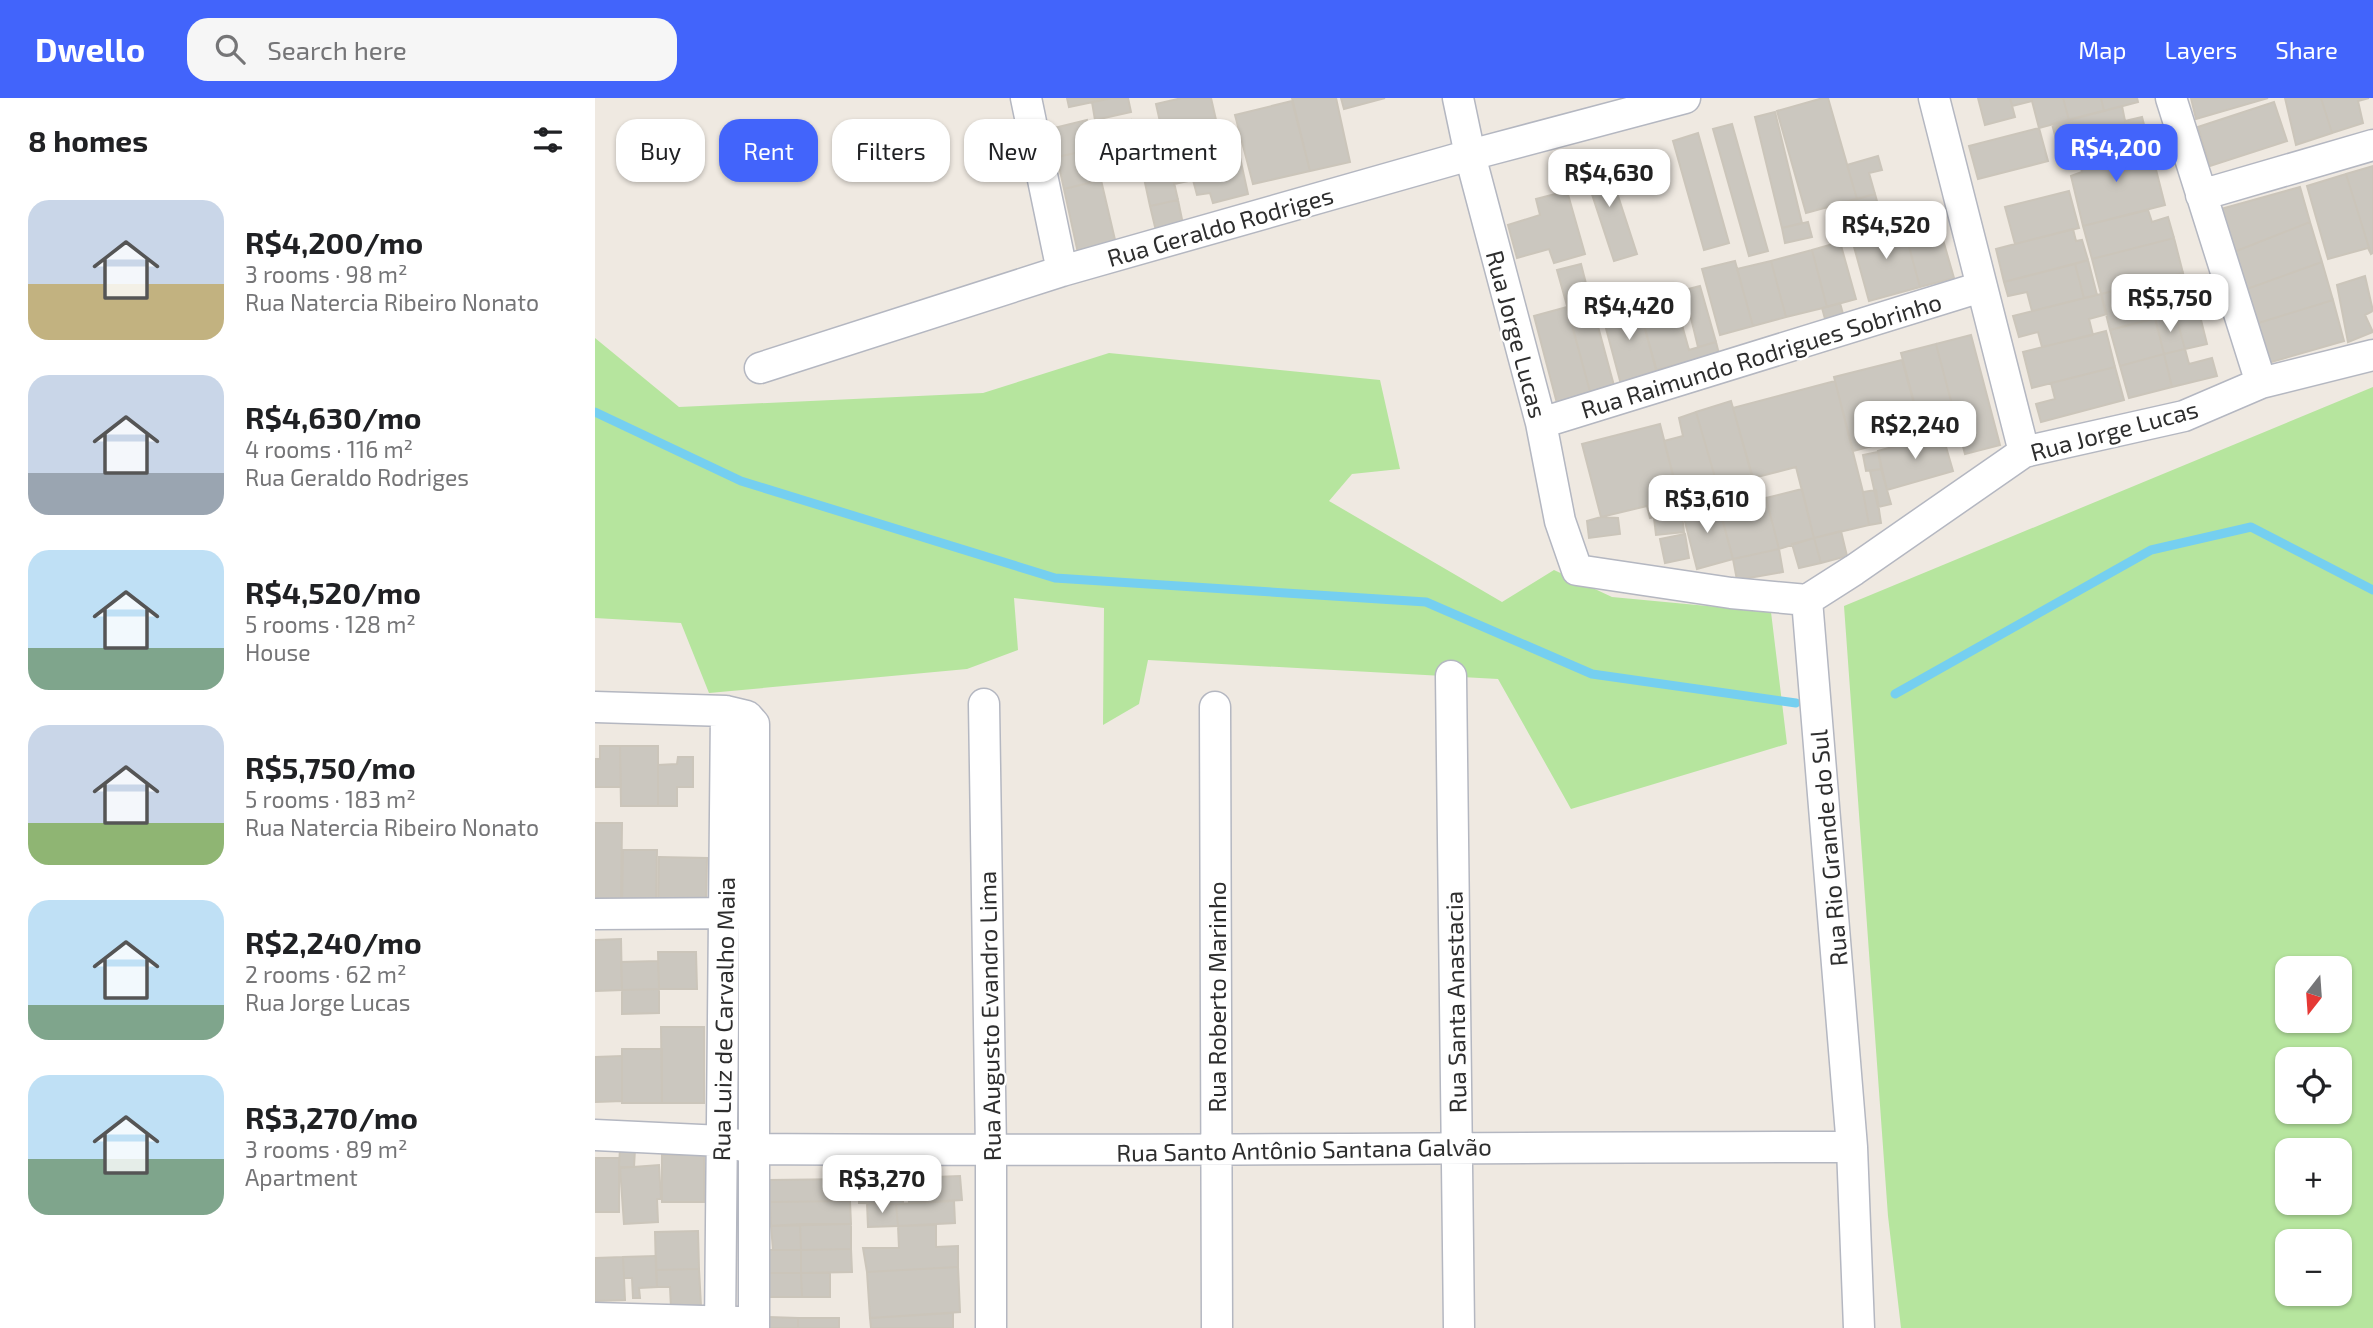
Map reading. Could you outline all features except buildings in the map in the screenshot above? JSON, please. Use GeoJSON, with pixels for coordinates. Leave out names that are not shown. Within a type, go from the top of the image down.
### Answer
{"type":"FeatureCollection","features":[{"type":"Feature","properties":{"kind":"street"},"geometry":{"type":"LineString","coordinates":[[1026,98],[1062,271]]}},
{"type":"Feature","properties":{"kind":"street","name":"Rua Jorge Lucas"},"geometry":{"type":"LineString","coordinates":[[1458,98],[1470,155],[1541,423],[1560,522],[1577,570],[1731,593],[1807,600],[2024,452],[2184,416],[2261,383],[2373,355]]}},
{"type":"Feature","properties":{"kind":"street","name":"Rua Geraldo Rodriges"},"geometry":{"type":"LineString","coordinates":[[760,368],[1062,271],[1470,155],[1685,98]]}},
{"type":"Feature","properties":{"kind":"street"},"geometry":{"type":"LineString","coordinates":[[1934,98],[2024,452]]}},
{"type":"Feature","properties":{"kind":"street"},"geometry":{"type":"LineString","coordinates":[[2171,98],[2261,383]]}},
{"type":"Feature","properties":{"kind":"street"},"geometry":{"type":"LineString","coordinates":[[2201,195],[2373,145]]}},
{"type":"Feature","properties":{"kind":"street","name":"Rua Raimundo Rodrigues Sobrinho"},"geometry":{"type":"LineString","coordinates":[[1541,423],[1981,286]]}},
{"type":"Feature","properties":{"kind":"street","name":"Rua Rio Grande do Sul"},"geometry":{"type":"LineString","coordinates":[[1807,600],[1853,1147],[1859,1328]]}},
{"type":"Feature","properties":{"kind":"street","name":"Rua Santa Anastacia"},"geometry":{"type":"LineString","coordinates":[[1451,676],[1459,1328]]}},
{"type":"Feature","properties":{"kind":"street","name":"Rua Augusto Evandro Lima"},"geometry":{"type":"LineString","coordinates":[[984,704],[991,1328]]}},
{"type":"Feature","properties":{"kind":"street"},"geometry":{"type":"LineString","coordinates":[[595,707],[726,711]]}},
{"type":"Feature","properties":{"kind":"street","name":"Rua Roberto Marinho"},"geometry":{"type":"LineString","coordinates":[[1215,707],[1217,1328]]}},
{"type":"Feature","properties":{"kind":"street","name":"Rua Luiz de Carvalho Maia"},"geometry":{"type":"LineString","coordinates":[[720,1325],[726,711],[747,716],[754,724],[753,1325]]}},
{"type":"Feature","properties":{"kind":"street"},"geometry":{"type":"LineString","coordinates":[[595,914],[754,913]]}},
{"type":"Feature","properties":{"kind":"street","name":"Rua Santo Antônio Santana Galvão"},"geometry":{"type":"LineString","coordinates":[[595,1135],[722,1141],[755,1149],[1217,1152],[1457,1147],[1853,1147]]}},
{"type":"Feature","properties":{"kind":"street"},"geometry":{"type":"LineString","coordinates":[[595,1318],[753,1325]]}},
{"type":"Feature","properties":{"kind":"green space"},"geometry":{"type":"Polygon","coordinates":[[[595,338],[679,407],[983,393],[1109,353],[1380,380],[1400,469],[1352,474],[1329,501],[1502,602],[1554,570],[1612,597],[1771,612],[1787,744],[1571,809],[1498,679],[1148,660],[1139,704],[1103,725],[1104,608],[1014,598],[1018,650],[967,669],[709,693],[681,623],[595,618],[595,338]]]}},
{"type":"Feature","properties":{"kind":"green space"},"geometry":{"type":"Polygon","coordinates":[[[2373,387],[2373,1328],[1901,1328],[1888,1216],[1844,606],[2373,387]]]}},
{"type":"Feature","properties":{"kind":"waterway"},"geometry":{"type":"LineString","coordinates":[[595,412],[741,481],[1055,578],[1426,602],[1592,674],[1796,703]]}},
{"type":"Feature","properties":{"kind":"waterway"},"geometry":{"type":"LineString","coordinates":[[1895,694],[2151,550],[2251,527],[2373,590]]}}]}
